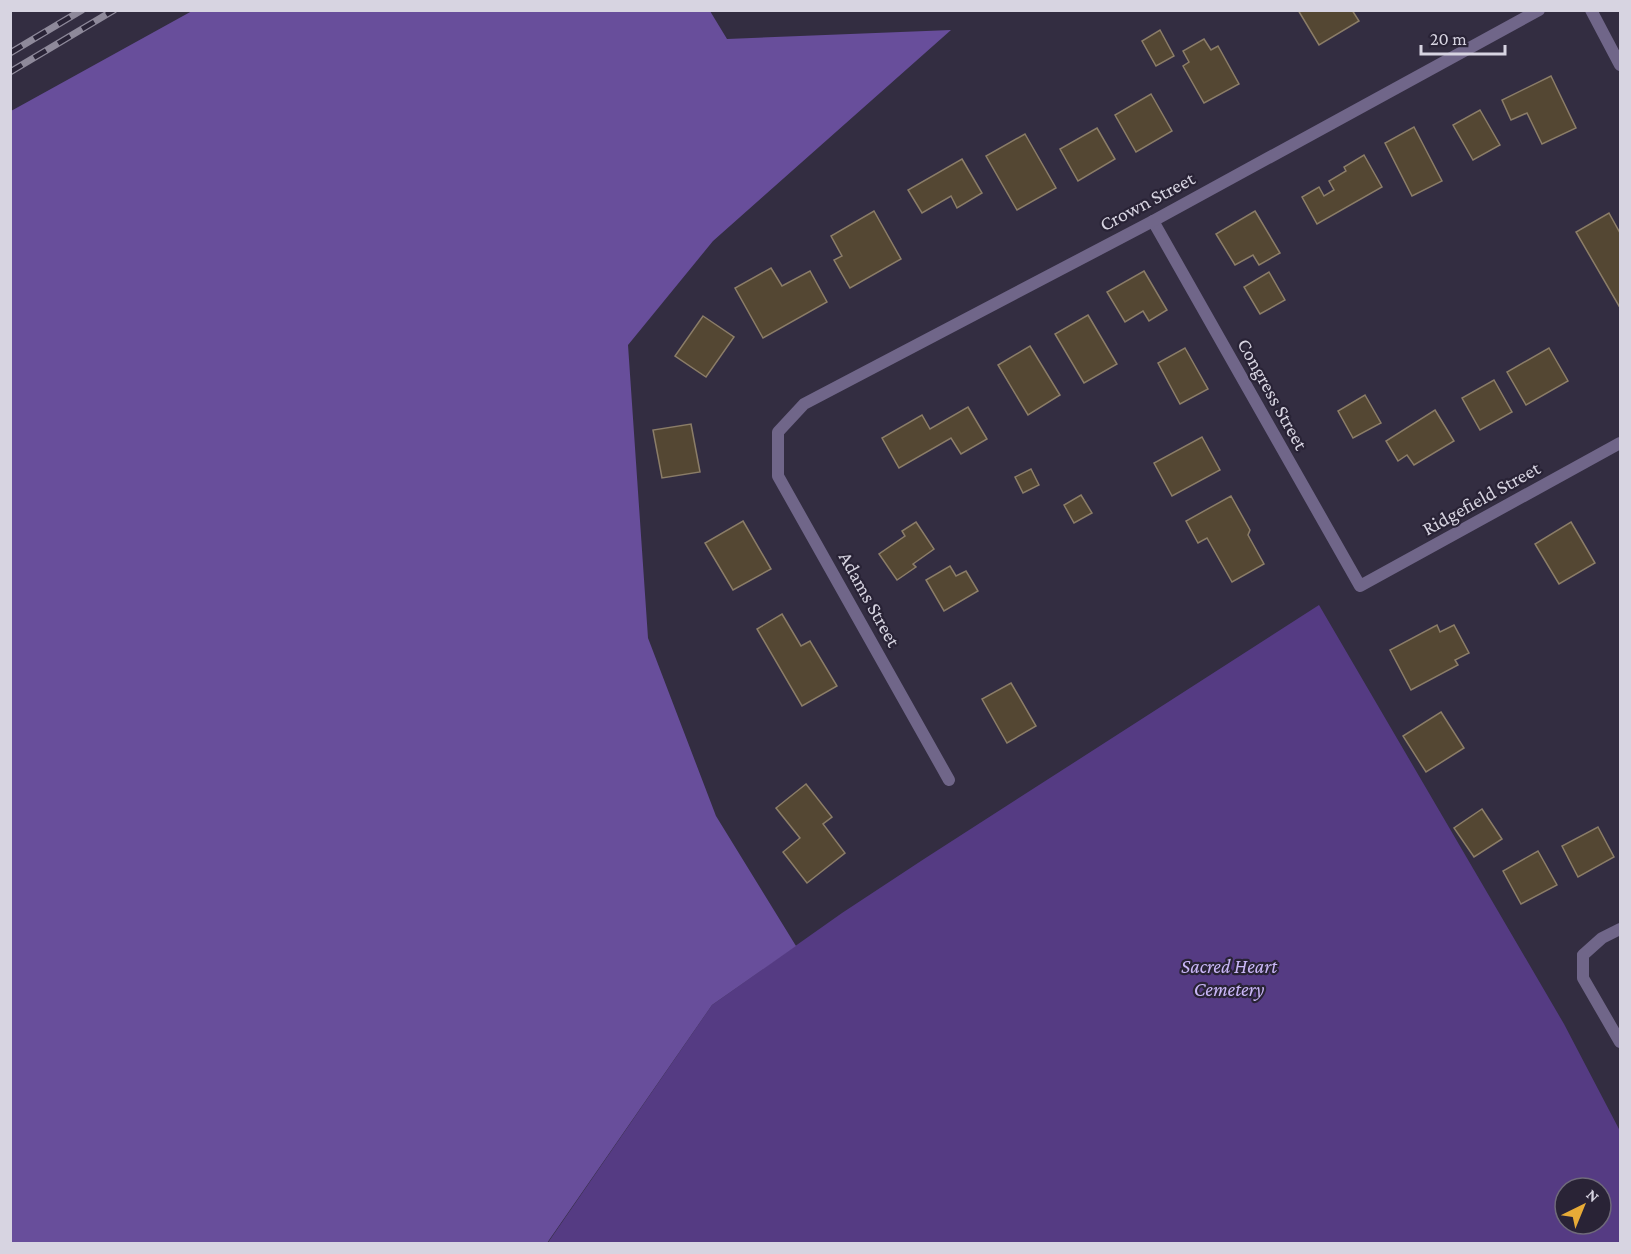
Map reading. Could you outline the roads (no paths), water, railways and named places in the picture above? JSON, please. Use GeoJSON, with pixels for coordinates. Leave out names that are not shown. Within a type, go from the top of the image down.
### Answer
{"type":"FeatureCollection","features":[{"type":"Feature","properties":{"kind":"street","name":"Crown Street"},"geometry":{"type":"LineString","coordinates":[[778,432],[804,404],[1153,220],[1539,10]]}},
{"type":"Feature","properties":{"kind":"street"},"geometry":{"type":"LineString","coordinates":[[1592,10],[1620,65]]}},
{"type":"Feature","properties":{"kind":"street","name":"Congress Street"},"geometry":{"type":"LineString","coordinates":[[1153,220],[1360,586]]}},
{"type":"Feature","properties":{"kind":"street","name":"Adams Street"},"geometry":{"type":"LineString","coordinates":[[778,432],[778,476],[949,780]]}},
{"type":"Feature","properties":{"kind":"street","name":"Ridgefield Street"},"geometry":{"type":"LineString","coordinates":[[1360,586],[1620,443]]}},
{"type":"Feature","properties":{"kind":"street"},"geometry":{"type":"LineString","coordinates":[[1620,929],[1602,938],[1583,955],[1583,978],[1620,1042]]}},
{"type":"Feature","properties":{"kind":"railway"},"geometry":{"type":"LineString","coordinates":[[10,53],[82,10]]}},
{"type":"Feature","properties":{"kind":"railway"},"geometry":{"type":"LineString","coordinates":[[10,72],[114,10]]}},
{"type":"Feature","properties":{"kind":"park label","name":"Sacred Heart Cemetery"},"geometry":{"type":"Point","coordinates":[1229,978]}}]}
